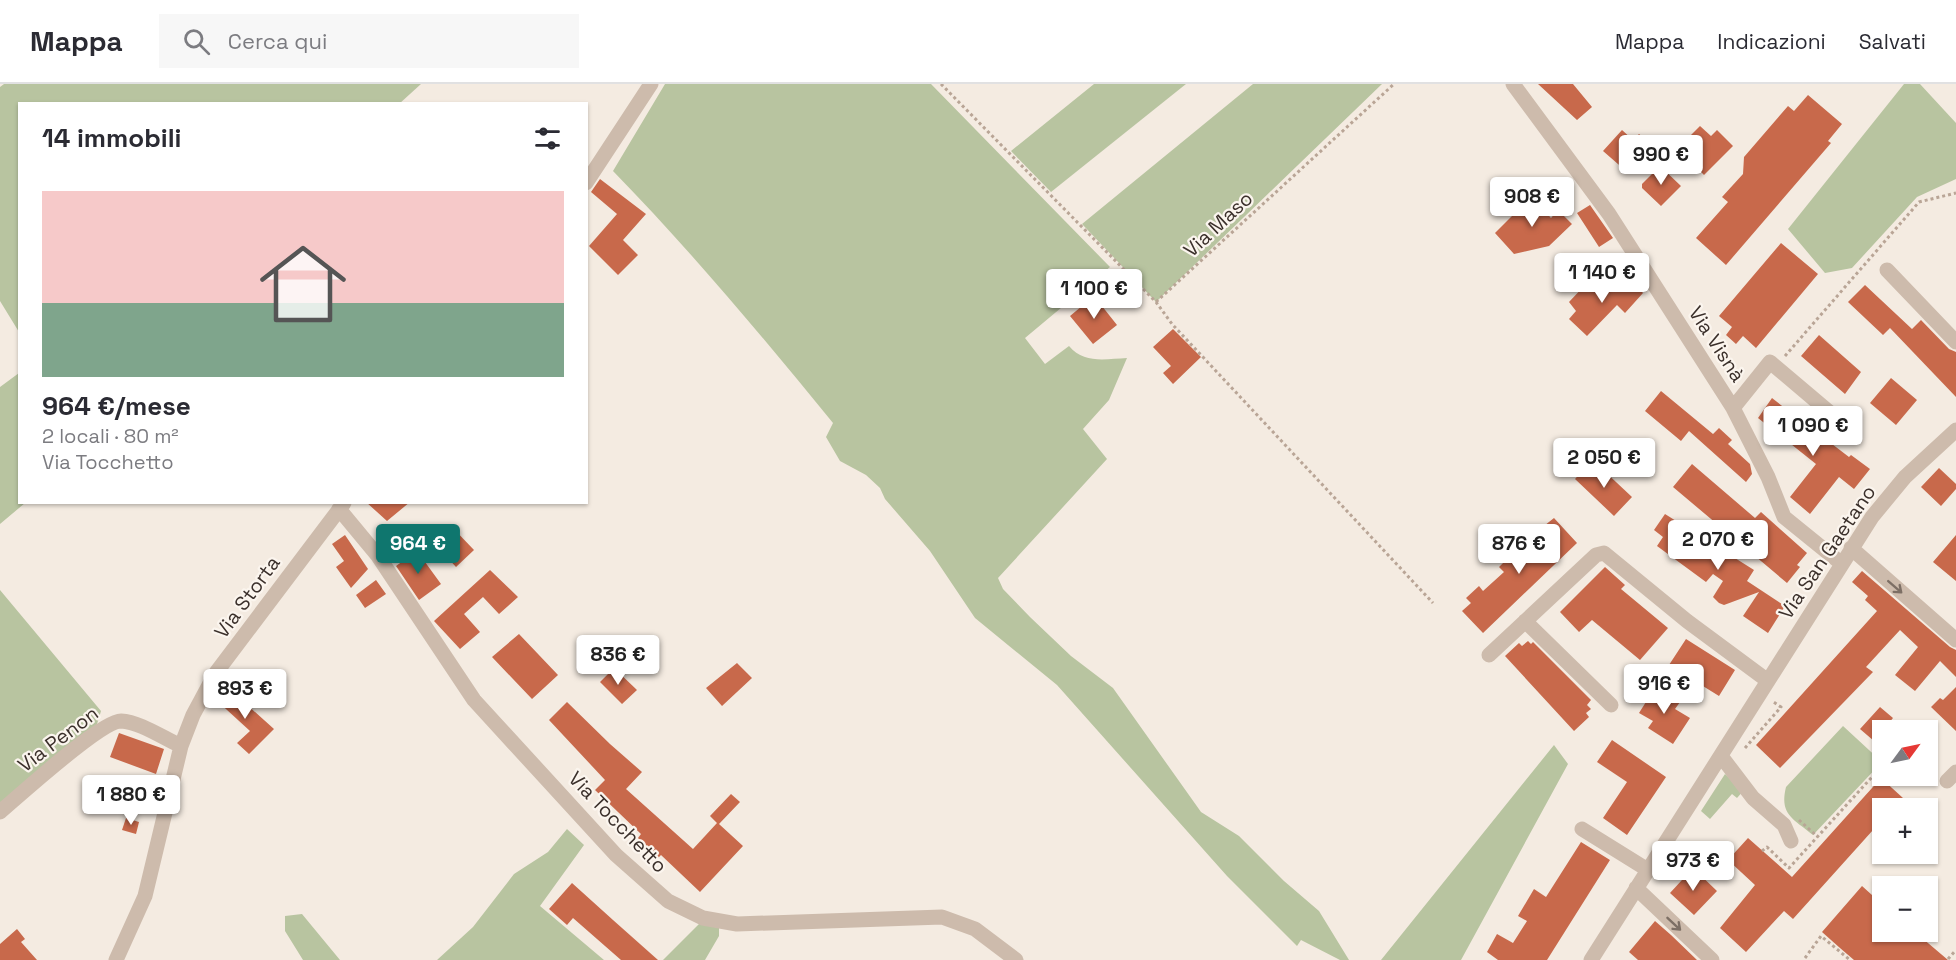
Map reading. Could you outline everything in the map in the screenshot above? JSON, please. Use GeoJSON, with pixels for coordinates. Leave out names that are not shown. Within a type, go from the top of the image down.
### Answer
{"type":"FeatureCollection","features":[{"type":"Feature","properties":{"kind":"street"},"geometry":{"type":"LineString","coordinates":[[588,180],[651,84]]}},
{"type":"Feature","properties":{"kind":"street","name":"Via Visnà"},"geometry":{"type":"LineString","coordinates":[[1513,84],[1609,214],[1732,408],[1768,477],[1784,517],[1842,564]]}},
{"type":"Feature","properties":{"kind":"street"},"geometry":{"type":"LineString","coordinates":[[1887,270],[1956,342]]}},
{"type":"Feature","properties":{"kind":"street"},"geometry":{"type":"LineString","coordinates":[[1732,408],[1770,362],[1835,417]]}},
{"type":"Feature","properties":{"kind":"street","name":"Via San Gaetano"},"geometry":{"type":"LineString","coordinates":[[1590,960],[1872,517],[1898,485],[1956,430]]}},
{"type":"Feature","properties":{"kind":"street","name":"Via Storta"},"geometry":{"type":"LineString","coordinates":[[116,960],[145,896],[181,746],[214,674],[341,506]]}},
{"type":"Feature","properties":{"kind":"street","name":"Via Tocchetto"},"geometry":{"type":"LineString","coordinates":[[341,506],[378,556],[474,700],[616,855],[668,901],[703,918],[737,924],[942,917],[975,929],[1017,960]]}},
{"type":"Feature","properties":{"kind":"street"},"geometry":{"type":"LineString","coordinates":[[1851,548],[1956,640]]}},
{"type":"Feature","properties":{"kind":"street"},"geometry":{"type":"LineString","coordinates":[[1489,655],[1596,555],[1604,553],[1686,621],[1768,681]]}},
{"type":"Feature","properties":{"kind":"street"},"geometry":{"type":"LineString","coordinates":[[1525,621],[1611,705]]}},
{"type":"Feature","properties":{"kind":"street","name":"Via Penon"},"geometry":{"type":"LineString","coordinates":[[0,812],[94,734],[112,723],[128,723],[181,746]]}},
{"type":"Feature","properties":{"kind":"street"},"geometry":{"type":"LineString","coordinates":[[1720,756],[1753,798],[1784,825],[1791,841]]}},
{"type":"Feature","properties":{"kind":"street"},"geometry":{"type":"LineString","coordinates":[[1582,829],[1648,870]]}},
{"type":"Feature","properties":{"kind":"street"},"geometry":{"type":"LineString","coordinates":[[1636,888],[1712,960]]}},
{"type":"Feature","properties":{"kind":"path"},"geometry":{"type":"LineString","coordinates":[[941,84],[1156,302],[1172,324],[1433,603]]}},
{"type":"Feature","properties":{"kind":"path","name":"Via Maso"},"geometry":{"type":"LineString","coordinates":[[1156,302],[1394,84]]}},
{"type":"Feature","properties":{"kind":"path"},"geometry":{"type":"LineString","coordinates":[[1776,367],[1919,202],[1956,193]]}},
{"type":"Feature","properties":{"kind":"path"},"geometry":{"type":"LineString","coordinates":[[1738,756],[1781,706],[1767,698]]}},
{"type":"Feature","properties":{"kind":"path"},"geometry":{"type":"LineString","coordinates":[[1762,851],[1767,847],[1789,868],[1872,777]]}},
{"type":"Feature","properties":{"kind":"path"},"geometry":{"type":"LineString","coordinates":[[1805,958],[1821,936],[1850,960]]}},
{"type":"Feature","properties":{"kind":"path"},"geometry":{"type":"LineString","coordinates":[[1948,959],[1956,950]]}},
{"type":"Feature","properties":{"kind":"green space"},"geometry":{"type":"Polygon","coordinates":[[[4,84],[421,84],[401,102],[18,102],[18,330],[0,301],[0,87],[4,84]]]}},
{"type":"Feature","properties":{"kind":"green space"},"geometry":{"type":"Polygon","coordinates":[[[665,84],[931,84],[1110,267],[1025,338],[1045,364],[1069,346],[1081,356],[1088,358],[1127,358],[1109,400],[1083,429],[1107,459],[998,578],[1003,589],[1030,617],[1071,656],[1113,688],[1201,812],[1239,836],[1284,881],[1319,911],[1349,960],[1340,960],[1301,940],[1297,946],[1227,876],[1057,685],[975,618],[930,551],[885,499],[880,488],[866,475],[840,461],[826,437],[833,423],[726,294],[613,171],[665,84]]]}},
{"type":"Feature","properties":{"kind":"green space"},"geometry":{"type":"Polygon","coordinates":[[[1094,84],[1186,84],[1051,192],[1011,151],[1094,84]]]}},
{"type":"Feature","properties":{"kind":"green space"},"geometry":{"type":"Polygon","coordinates":[[[1253,84],[1382,84],[1156,302],[1082,224],[1253,84]]]}},
{"type":"Feature","properties":{"kind":"green space"},"geometry":{"type":"Polygon","coordinates":[[[1904,84],[1920,84],[1956,123],[1956,179],[1917,197],[1852,268],[1825,273],[1788,229],[1904,84]]]}},
{"type":"Feature","properties":{"kind":"green space"},"geometry":{"type":"Polygon","coordinates":[[[18,374],[18,504],[24,504],[0,524],[0,387],[18,374]]]}},
{"type":"Feature","properties":{"kind":"green space"},"geometry":{"type":"Polygon","coordinates":[[[0,590],[101,711],[94,734],[0,812],[0,590]]]}},
{"type":"Feature","properties":{"kind":"green space"},"geometry":{"type":"Polygon","coordinates":[[[1843,726],[1872,753],[1872,773],[1813,835],[1794,820],[1786,810],[1784,796],[1786,787],[1843,726]]]}},
{"type":"Feature","properties":{"kind":"green space"},"geometry":{"type":"Polygon","coordinates":[[[1554,745],[1568,764],[1461,960],[1381,960],[1554,745]]]}},
{"type":"Feature","properties":{"kind":"green space"},"geometry":{"type":"Polygon","coordinates":[[[1725,774],[1744,790],[1737,798],[1732,794],[1710,819],[1701,811],[1725,774]]]}},
{"type":"Feature","properties":{"kind":"green space"},"geometry":{"type":"Polygon","coordinates":[[[567,829],[584,845],[540,906],[604,960],[437,960],[473,927],[514,874],[548,852],[567,829]]]}},
{"type":"Feature","properties":{"kind":"green space"},"geometry":{"type":"Polygon","coordinates":[[[302,914],[340,960],[303,960],[285,931],[285,916],[302,914]]]}},
{"type":"Feature","properties":{"kind":"green space"},"geometry":{"type":"Polygon","coordinates":[[[706,917],[719,924],[719,936],[705,960],[663,960],[706,917]]]}},
{"type":"Feature","properties":{"kind":"building"},"geometry":{"type":"Polygon","coordinates":[[[1538,84],[1573,84],[1592,107],[1577,120],[1538,84]]]}},
{"type":"Feature","properties":{"kind":"building"},"geometry":{"type":"Polygon","coordinates":[[[1808,95],[1842,124],[1828,141],[1831,143],[1726,265],[1696,238],[1728,202],[1722,197],[1743,174],[1744,157],[1788,106],[1794,111],[1808,95]]]}},
{"type":"Feature","properties":{"kind":"building"},"geometry":{"type":"Polygon","coordinates":[[[1700,126],[1711,136],[1717,130],[1733,146],[1704,175],[1678,148],[1700,126]]]}},
{"type":"Feature","properties":{"kind":"building"},"geometry":{"type":"Polygon","coordinates":[[[1622,130],[1633,140],[1639,134],[1650,143],[1626,171],[1603,151],[1622,130]]]}},
{"type":"Feature","properties":{"kind":"building"},"geometry":{"type":"Polygon","coordinates":[[[1660,166],[1681,186],[1661,206],[1642,188],[1642,184],[1660,166]]]}},
{"type":"Feature","properties":{"kind":"building"},"geometry":{"type":"Polygon","coordinates":[[[600,179],[646,214],[623,240],[638,255],[618,275],[589,246],[617,214],[591,192],[600,179]]]}},
{"type":"Feature","properties":{"kind":"building"},"geometry":{"type":"Polygon","coordinates":[[[1531,197],[1551,218],[1558,210],[1572,224],[1549,246],[1514,254],[1495,233],[1531,197]]]}},
{"type":"Feature","properties":{"kind":"building"},"geometry":{"type":"Polygon","coordinates":[[[1590,205],[1613,238],[1599,247],[1577,213],[1590,205]]]}},
{"type":"Feature","properties":{"kind":"building"},"geometry":{"type":"Polygon","coordinates":[[[1781,243],[1818,274],[1756,348],[1743,336],[1736,344],[1726,335],[1732,327],[1719,316],[1781,243]]]}},
{"type":"Feature","properties":{"kind":"building"},"geometry":{"type":"Polygon","coordinates":[[[1625,273],[1643,293],[1625,313],[1617,305],[1587,336],[1569,319],[1576,311],[1569,302],[1586,284],[1602,298],[1625,273]]]}},
{"type":"Feature","properties":{"kind":"building"},"geometry":{"type":"Polygon","coordinates":[[[1865,285],[1912,329],[1921,320],[1949,349],[1956,352],[1956,397],[1890,328],[1883,335],[1848,302],[1865,285]]]}},
{"type":"Feature","properties":{"kind":"building"},"geometry":{"type":"Polygon","coordinates":[[[1094,296],[1117,325],[1093,344],[1070,316],[1094,296]]]}},
{"type":"Feature","properties":{"kind":"building"},"geometry":{"type":"Polygon","coordinates":[[[1173,329],[1201,357],[1173,384],[1163,373],[1171,366],[1153,347],[1173,329]]]}},
{"type":"Feature","properties":{"kind":"building"},"geometry":{"type":"Polygon","coordinates":[[[1819,335],[1861,372],[1845,394],[1801,356],[1819,335]]]}},
{"type":"Feature","properties":{"kind":"building"},"geometry":{"type":"Polygon","coordinates":[[[1891,378],[1917,400],[1896,425],[1870,403],[1891,378]]]}},
{"type":"Feature","properties":{"kind":"building"},"geometry":{"type":"Polygon","coordinates":[[[1661,391],[1713,434],[1719,428],[1732,440],[1728,444],[1750,464],[1752,474],[1746,482],[1689,431],[1681,441],[1645,411],[1661,391]]]}},
{"type":"Feature","properties":{"kind":"building"},"geometry":{"type":"Polygon","coordinates":[[[1772,398],[1831,445],[1849,457],[1851,455],[1870,469],[1854,489],[1839,477],[1810,514],[1790,497],[1816,464],[1758,418],[1772,398]]]}},
{"type":"Feature","properties":{"kind":"building"},"geometry":{"type":"Polygon","coordinates":[[[1589,464],[1596,471],[1600,467],[1632,497],[1614,516],[1575,479],[1589,464]]]}},
{"type":"Feature","properties":{"kind":"building"},"geometry":{"type":"Polygon","coordinates":[[[1692,464],[1755,518],[1761,512],[1807,553],[1797,565],[1800,567],[1787,583],[1673,487],[1692,464]]]}},
{"type":"Feature","properties":{"kind":"building"},"geometry":{"type":"Polygon","coordinates":[[[1939,468],[1956,484],[1956,489],[1941,506],[1921,487],[1939,468]]]}},
{"type":"Feature","properties":{"kind":"building"},"geometry":{"type":"Polygon","coordinates":[[[368,504],[408,504],[387,521],[368,504]]]}},
{"type":"Feature","properties":{"kind":"building"},"geometry":{"type":"Polygon","coordinates":[[[1665,514],[1754,570],[1747,581],[1785,606],[1768,633],[1743,616],[1759,592],[1724,605],[1719,603],[1713,597],[1723,581],[1713,574],[1706,582],[1657,546],[1663,537],[1654,530],[1665,514]]]}},
{"type":"Feature","properties":{"kind":"building"},"geometry":{"type":"Polygon","coordinates":[[[1554,518],[1577,543],[1483,633],[1462,611],[1471,603],[1466,598],[1479,586],[1483,591],[1504,572],[1499,567],[1510,556],[1515,561],[1535,542],[1530,537],[1554,518]]]}},
{"type":"Feature","properties":{"kind":"building"},"geometry":{"type":"Polygon","coordinates":[[[451,526],[474,550],[456,567],[433,542],[451,526]]]}},
{"type":"Feature","properties":{"kind":"building"},"geometry":{"type":"Polygon","coordinates":[[[345,535],[368,569],[351,588],[336,567],[344,561],[332,544],[345,535]]]}},
{"type":"Feature","properties":{"kind":"building"},"geometry":{"type":"Polygon","coordinates":[[[1956,535],[1956,581],[1933,562],[1956,535]]]}},
{"type":"Feature","properties":{"kind":"building"},"geometry":{"type":"Polygon","coordinates":[[[417,551],[441,584],[419,600],[396,566],[417,551]]]}},
{"type":"Feature","properties":{"kind":"building"},"geometry":{"type":"Polygon","coordinates":[[[1605,567],[1625,585],[1621,589],[1668,628],[1640,660],[1592,620],[1579,632],[1560,612],[1605,567]]]}},
{"type":"Feature","properties":{"kind":"building"},"geometry":{"type":"Polygon","coordinates":[[[490,570],[518,597],[499,614],[483,597],[464,614],[480,632],[460,649],[434,621],[490,570]]]}},
{"type":"Feature","properties":{"kind":"building"},"geometry":{"type":"Polygon","coordinates":[[[1862,571],[1956,650],[1956,677],[1940,661],[1915,691],[1895,675],[1918,647],[1900,630],[1866,667],[1873,672],[1780,768],[1756,745],[1877,611],[1865,600],[1868,596],[1852,582],[1862,571]]]}},
{"type":"Feature","properties":{"kind":"building"},"geometry":{"type":"Polygon","coordinates":[[[376,580],[386,594],[365,608],[356,595],[376,580]]]}},
{"type":"Feature","properties":{"kind":"building"},"geometry":{"type":"Polygon","coordinates":[[[519,634],[558,675],[532,699],[492,657],[519,634]]]}},
{"type":"Feature","properties":{"kind":"building"},"geometry":{"type":"Polygon","coordinates":[[[1686,639],[1735,670],[1719,696],[1669,665],[1686,639]]]}},
{"type":"Feature","properties":{"kind":"building"},"geometry":{"type":"Polygon","coordinates":[[[1528,641],[1531,644],[1533,642],[1591,700],[1587,705],[1591,709],[1586,713],[1589,717],[1574,731],[1505,656],[1519,643],[1522,646],[1528,641]]]}},
{"type":"Feature","properties":{"kind":"building"},"geometry":{"type":"Polygon","coordinates":[[[737,663],[752,678],[722,706],[706,688],[737,663]]]}},
{"type":"Feature","properties":{"kind":"building"},"geometry":{"type":"Polygon","coordinates":[[[614,668],[637,690],[622,704],[600,682],[614,668]]]}},
{"type":"Feature","properties":{"kind":"building"},"geometry":{"type":"Polygon","coordinates":[[[226,686],[274,729],[249,754],[237,743],[250,731],[215,699],[226,686]]]}},
{"type":"Feature","properties":{"kind":"building"},"geometry":{"type":"Polygon","coordinates":[[[1656,686],[1680,702],[1675,709],[1690,718],[1673,744],[1648,728],[1653,721],[1639,713],[1656,686]]]}},
{"type":"Feature","properties":{"kind":"building"},"geometry":{"type":"Polygon","coordinates":[[[1956,687],[1956,731],[1931,707],[1940,698],[1943,700],[1956,687]]]}},
{"type":"Feature","properties":{"kind":"building"},"geometry":{"type":"Polygon","coordinates":[[[567,702],[642,772],[626,789],[693,849],[717,823],[710,816],[731,794],[740,802],[719,824],[743,846],[700,892],[661,855],[658,858],[638,838],[641,834],[595,790],[605,780],[549,720],[567,702]]]}},
{"type":"Feature","properties":{"kind":"building"},"geometry":{"type":"Polygon","coordinates":[[[1880,707],[1893,718],[1891,720],[1872,720],[1872,739],[1860,729],[1880,707]]]}},
{"type":"Feature","properties":{"kind":"building"},"geometry":{"type":"Polygon","coordinates":[[[119,733],[164,749],[156,774],[110,757],[119,733]]]}},
{"type":"Feature","properties":{"kind":"building"},"geometry":{"type":"Polygon","coordinates":[[[1612,740],[1666,777],[1627,835],[1603,818],[1627,782],[1597,762],[1612,740]]]}},
{"type":"Feature","properties":{"kind":"building"},"geometry":{"type":"Polygon","coordinates":[[[1874,786],[1890,786],[1903,798],[1872,798],[1872,831],[1793,919],[1784,911],[1746,952],[1720,928],[1755,885],[1728,860],[1748,838],[1792,877],[1874,786]]]}},
{"type":"Feature","properties":{"kind":"building"},"geometry":{"type":"Polygon","coordinates":[[[126,818],[139,822],[136,834],[122,830],[126,818]]]}},
{"type":"Feature","properties":{"kind":"building"},"geometry":{"type":"Polygon","coordinates":[[[1581,842],[1610,860],[1547,960],[1498,960],[1487,952],[1497,934],[1513,943],[1527,921],[1518,916],[1534,889],[1546,897],[1581,842]]]}},
{"type":"Feature","properties":{"kind":"building"},"geometry":{"type":"Polygon","coordinates":[[[1693,868],[1717,891],[1694,915],[1670,893],[1693,868]]]}},
{"type":"Feature","properties":{"kind":"building"},"geometry":{"type":"Polygon","coordinates":[[[572,883],[658,960],[621,960],[573,918],[567,925],[549,909],[572,883]]]}},
{"type":"Feature","properties":{"kind":"building"},"geometry":{"type":"Polygon","coordinates":[[[1862,886],[1872,895],[1872,942],[1927,942],[1948,960],[1854,960],[1822,932],[1862,886]]]}},
{"type":"Feature","properties":{"kind":"building"},"geometry":{"type":"Polygon","coordinates":[[[1655,921],[1697,960],[1638,960],[1629,952],[1655,921]]]}},
{"type":"Feature","properties":{"kind":"building"},"geometry":{"type":"Polygon","coordinates":[[[17,929],[25,939],[21,942],[37,960],[0,960],[0,944],[17,929]]]}}]}
